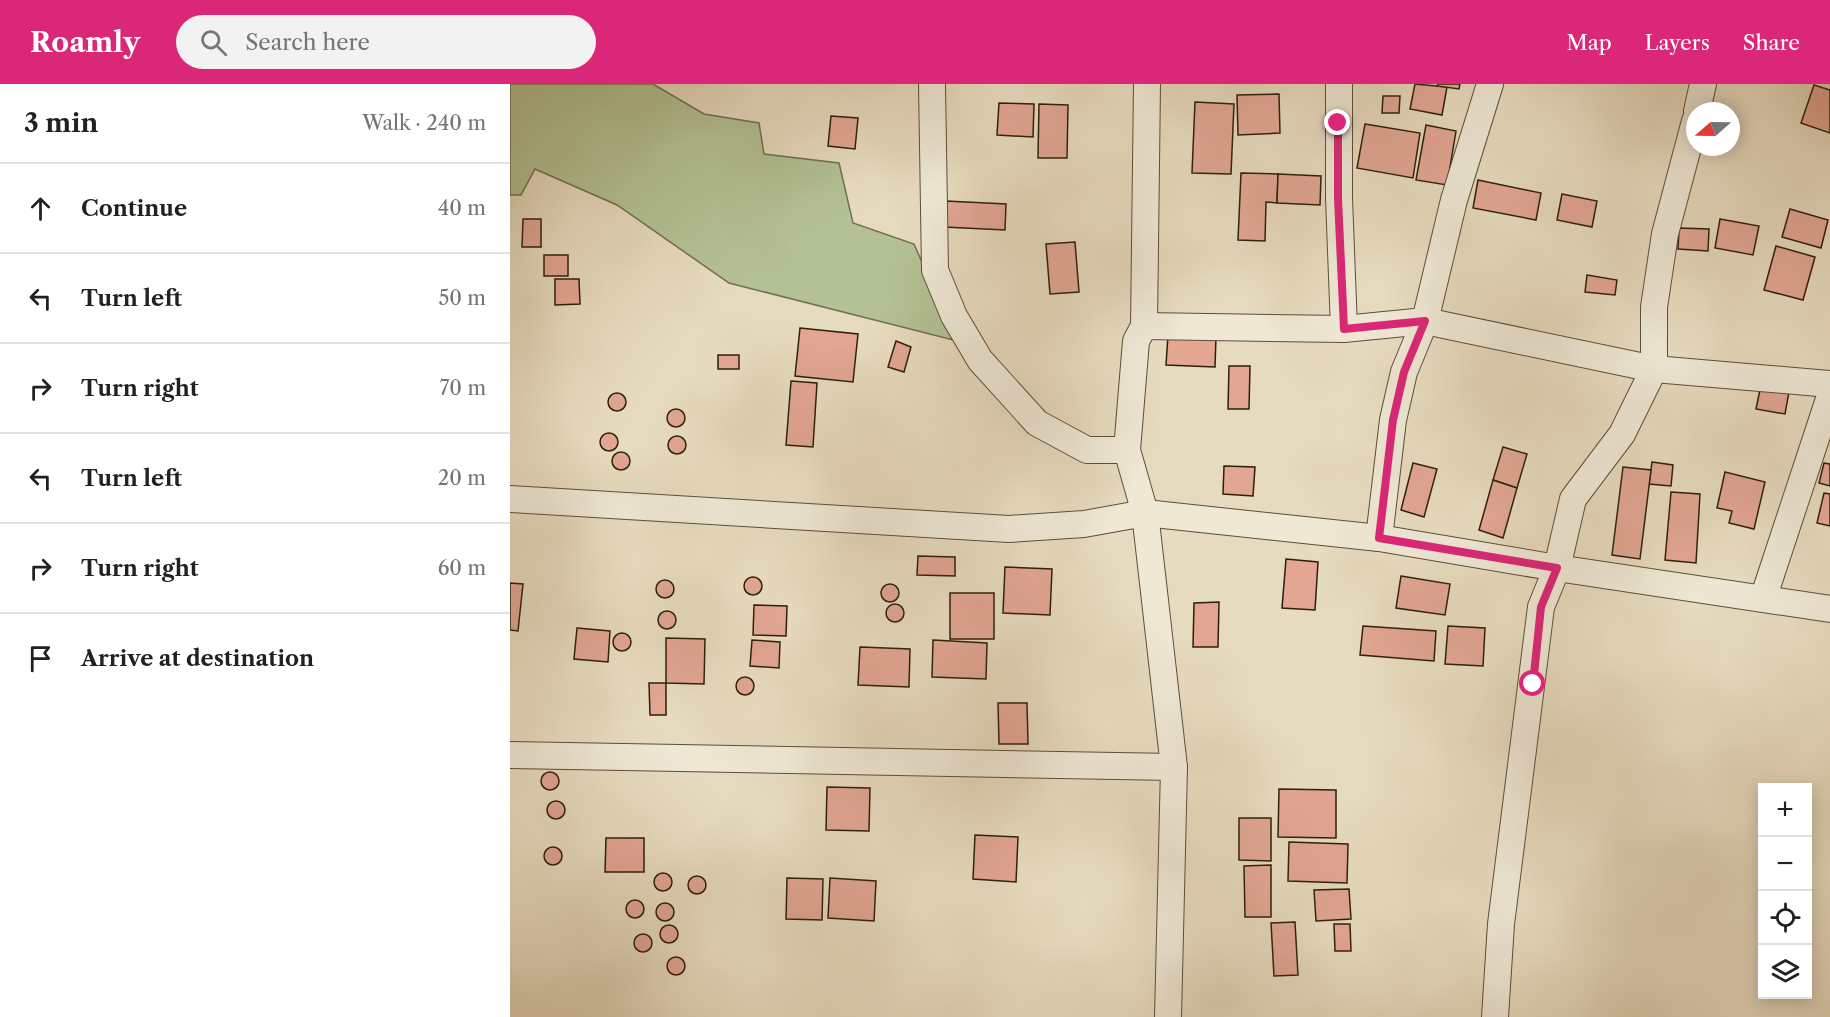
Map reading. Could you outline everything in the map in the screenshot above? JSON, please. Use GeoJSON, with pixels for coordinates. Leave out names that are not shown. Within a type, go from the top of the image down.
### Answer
{"type":"FeatureCollection","features":[{"type":"Feature","properties":{"kind":"street"},"geometry":{"type":"LineString","coordinates":[[932,84],[935,270],[954,316],[980,360],[1037,423],[1087,450],[1127,450]]}},
{"type":"Feature","properties":{"kind":"street"},"geometry":{"type":"LineString","coordinates":[[1147,84],[1143,326],[1136,341],[1127,450],[1145,513],[1174,767],[1168,1017]]}},
{"type":"Feature","properties":{"kind":"street"},"geometry":{"type":"LineString","coordinates":[[1339,84],[1338,198],[1344,329]]}},
{"type":"Feature","properties":{"kind":"street"},"geometry":{"type":"LineString","coordinates":[[1379,538],[1393,420],[1404,372],[1425,321],[1454,200],[1490,84]]}},
{"type":"Feature","properties":{"kind":"street"},"geometry":{"type":"LineString","coordinates":[[1699,102],[1703,84]]}},
{"type":"Feature","properties":{"kind":"street"},"geometry":{"type":"LineString","coordinates":[[1495,1017],[1501,924],[1541,607],[1557,568],[1573,499],[1622,434],[1654,369],[1654,307],[1665,234],[1686,155]]}},
{"type":"Feature","properties":{"kind":"street"},"geometry":{"type":"LineString","coordinates":[[1143,326],[1344,329],[1425,321],[1654,369],[1830,384]]}},
{"type":"Feature","properties":{"kind":"street"},"geometry":{"type":"LineString","coordinates":[[1763,599],[1830,396]]}},
{"type":"Feature","properties":{"kind":"street"},"geometry":{"type":"LineString","coordinates":[[510,499],[1009,529],[1084,524],[1145,513],[1379,538],[1557,568],[1830,609]]}},
{"type":"Feature","properties":{"kind":"street"},"geometry":{"type":"LineString","coordinates":[[510,755],[1174,767]]}},
{"type":"Feature","properties":{"kind":"green space"},"geometry":{"type":"Polygon","coordinates":[[[510,84],[653,84],[704,114],[759,123],[764,154],[839,163],[853,223],[914,244],[957,341],[729,283],[617,205],[535,169],[521,195],[510,195],[510,84]]]}},
{"type":"Feature","properties":{"kind":"building"},"geometry":{"type":"Polygon","coordinates":[[[1415,84],[1447,87],[1442,115],[1410,109],[1415,84]]]}},
{"type":"Feature","properties":{"kind":"building"},"geometry":{"type":"Polygon","coordinates":[[[1438,84],[1460,84],[1459,89],[1437,86],[1438,84]]]}},
{"type":"Feature","properties":{"kind":"building"},"geometry":{"type":"Polygon","coordinates":[[[1814,85],[1830,90],[1830,133],[1801,123],[1814,85]]]}},
{"type":"Feature","properties":{"kind":"building"},"geometry":{"type":"Polygon","coordinates":[[[1279,94],[1280,133],[1238,135],[1237,95],[1279,94]]]}},
{"type":"Feature","properties":{"kind":"building"},"geometry":{"type":"Polygon","coordinates":[[[1383,96],[1400,96],[1399,113],[1382,113],[1383,96]]]}},
{"type":"Feature","properties":{"kind":"building"},"geometry":{"type":"Polygon","coordinates":[[[1195,102],[1234,104],[1231,174],[1192,173],[1195,102]]]}},
{"type":"Feature","properties":{"kind":"building"},"geometry":{"type":"Polygon","coordinates":[[[999,103],[1034,104],[1033,137],[997,135],[999,103]]]}},
{"type":"Feature","properties":{"kind":"building"},"geometry":{"type":"Polygon","coordinates":[[[1039,104],[1068,105],[1067,158],[1038,158],[1039,104]]]}},
{"type":"Feature","properties":{"kind":"building"},"geometry":{"type":"Polygon","coordinates":[[[831,116],[858,118],[855,149],[828,146],[831,116]]]}},
{"type":"Feature","properties":{"kind":"building"},"geometry":{"type":"Polygon","coordinates":[[[1365,124],[1420,133],[1413,178],[1357,168],[1365,124]]]}},
{"type":"Feature","properties":{"kind":"building"},"geometry":{"type":"Polygon","coordinates":[[[1426,125],[1456,131],[1447,185],[1416,180],[1426,125]]]}},
{"type":"Feature","properties":{"kind":"building"},"geometry":{"type":"Polygon","coordinates":[[[1241,173],[1278,174],[1277,203],[1266,202],[1265,241],[1238,240],[1241,173]]]}},
{"type":"Feature","properties":{"kind":"building"},"geometry":{"type":"Polygon","coordinates":[[[1278,174],[1321,176],[1320,205],[1277,203],[1278,174]]]}},
{"type":"Feature","properties":{"kind":"building"},"geometry":{"type":"Polygon","coordinates":[[[1478,180],[1541,193],[1536,220],[1473,208],[1478,180]]]}},
{"type":"Feature","properties":{"kind":"building"},"geometry":{"type":"Polygon","coordinates":[[[1562,194],[1597,201],[1592,227],[1557,220],[1562,194]]]}},
{"type":"Feature","properties":{"kind":"building"},"geometry":{"type":"Polygon","coordinates":[[[946,201],[1006,204],[1005,230],[944,227],[946,201]]]}},
{"type":"Feature","properties":{"kind":"building"},"geometry":{"type":"Polygon","coordinates":[[[1790,209],[1828,220],[1821,248],[1782,237],[1790,209]]]}},
{"type":"Feature","properties":{"kind":"building"},"geometry":{"type":"Polygon","coordinates":[[[523,219],[541,219],[541,247],[522,247],[523,219]]]}},
{"type":"Feature","properties":{"kind":"building"},"geometry":{"type":"Polygon","coordinates":[[[1720,219],[1759,226],[1753,255],[1715,248],[1720,219]]]}},
{"type":"Feature","properties":{"kind":"building"},"geometry":{"type":"Polygon","coordinates":[[[1679,228],[1709,229],[1708,251],[1678,249],[1679,228]]]}},
{"type":"Feature","properties":{"kind":"building"},"geometry":{"type":"Polygon","coordinates":[[[1075,242],[1079,292],[1050,294],[1046,244],[1075,242]]]}},
{"type":"Feature","properties":{"kind":"building"},"geometry":{"type":"Polygon","coordinates":[[[1776,246],[1815,257],[1803,300],[1764,290],[1776,246]]]}},
{"type":"Feature","properties":{"kind":"building"},"geometry":{"type":"Polygon","coordinates":[[[544,255],[568,255],[568,276],[544,276],[544,255]]]}},
{"type":"Feature","properties":{"kind":"building"},"geometry":{"type":"Polygon","coordinates":[[[1587,275],[1617,280],[1615,295],[1585,292],[1587,275]]]}},
{"type":"Feature","properties":{"kind":"building"},"geometry":{"type":"Polygon","coordinates":[[[555,279],[579,279],[580,304],[555,305],[555,279]]]}},
{"type":"Feature","properties":{"kind":"building"},"geometry":{"type":"Polygon","coordinates":[[[800,328],[858,334],[853,382],[795,376],[800,328]]]}},
{"type":"Feature","properties":{"kind":"building"},"geometry":{"type":"Polygon","coordinates":[[[1168,335],[1216,337],[1215,367],[1166,365],[1168,335]]]}},
{"type":"Feature","properties":{"kind":"building"},"geometry":{"type":"Polygon","coordinates":[[[896,341],[911,347],[904,372],[888,367],[896,341]]]}},
{"type":"Feature","properties":{"kind":"building"},"geometry":{"type":"Polygon","coordinates":[[[718,355],[739,355],[739,369],[718,369],[718,355]]]}},
{"type":"Feature","properties":{"kind":"building"},"geometry":{"type":"Polygon","coordinates":[[[1229,366],[1250,366],[1249,409],[1228,409],[1229,366]]]}},
{"type":"Feature","properties":{"kind":"building"},"geometry":{"type":"Polygon","coordinates":[[[1762,380],[1790,386],[1785,414],[1756,409],[1762,380]]]}},
{"type":"Feature","properties":{"kind":"building"},"geometry":{"type":"Polygon","coordinates":[[[791,381],[817,383],[813,447],[786,445],[791,381]]]}},
{"type":"Feature","properties":{"kind":"building"},"geometry":{"type":"Polygon","coordinates":[[[617,393],[623,396],[626,402],[623,408],[617,411],[611,408],[608,402],[611,396],[617,393]]]}},
{"type":"Feature","properties":{"kind":"building"},"geometry":{"type":"Polygon","coordinates":[[[676,409],[682,412],[685,418],[682,424],[676,427],[670,424],[667,418],[670,412],[676,409]]]}},
{"type":"Feature","properties":{"kind":"building"},"geometry":{"type":"Polygon","coordinates":[[[609,433],[615,436],[618,442],[615,448],[609,451],[603,448],[600,442],[603,436],[609,433]]]}},
{"type":"Feature","properties":{"kind":"building"},"geometry":{"type":"Polygon","coordinates":[[[677,436],[683,439],[686,445],[683,451],[677,454],[671,451],[668,445],[671,439],[677,436]]]}},
{"type":"Feature","properties":{"kind":"building"},"geometry":{"type":"Polygon","coordinates":[[[1503,447],[1527,454],[1517,488],[1493,480],[1503,447]]]}},
{"type":"Feature","properties":{"kind":"building"},"geometry":{"type":"Polygon","coordinates":[[[621,452],[627,455],[630,461],[627,467],[621,470],[615,467],[612,461],[615,455],[621,452]]]}},
{"type":"Feature","properties":{"kind":"building"},"geometry":{"type":"Polygon","coordinates":[[[1652,462],[1673,465],[1671,486],[1649,484],[1652,462]]]}},
{"type":"Feature","properties":{"kind":"building"},"geometry":{"type":"Polygon","coordinates":[[[1413,463],[1437,469],[1424,517],[1401,510],[1413,463]]]}},
{"type":"Feature","properties":{"kind":"building"},"geometry":{"type":"Polygon","coordinates":[[[1824,463],[1830,464],[1830,486],[1819,483],[1824,463]]]}},
{"type":"Feature","properties":{"kind":"building"},"geometry":{"type":"Polygon","coordinates":[[[1224,466],[1255,467],[1253,496],[1223,494],[1224,466]]]}},
{"type":"Feature","properties":{"kind":"building"},"geometry":{"type":"Polygon","coordinates":[[[1623,467],[1651,470],[1640,559],[1612,555],[1623,467]]]}},
{"type":"Feature","properties":{"kind":"building"},"geometry":{"type":"Polygon","coordinates":[[[1725,472],[1765,482],[1754,529],[1729,523],[1732,511],[1717,508],[1725,472]]]}},
{"type":"Feature","properties":{"kind":"building"},"geometry":{"type":"Polygon","coordinates":[[[1493,480],[1517,488],[1503,538],[1479,530],[1493,480]]]}},
{"type":"Feature","properties":{"kind":"building"},"geometry":{"type":"Polygon","coordinates":[[[1671,492],[1700,494],[1696,563],[1665,560],[1671,492]]]}},
{"type":"Feature","properties":{"kind":"building"},"geometry":{"type":"Polygon","coordinates":[[[1824,493],[1830,494],[1830,526],[1817,523],[1824,493]]]}},
{"type":"Feature","properties":{"kind":"building"},"geometry":{"type":"Polygon","coordinates":[[[918,556],[955,557],[955,576],[917,575],[918,556]]]}},
{"type":"Feature","properties":{"kind":"building"},"geometry":{"type":"Polygon","coordinates":[[[1286,559],[1318,562],[1315,610],[1282,608],[1286,559]]]}},
{"type":"Feature","properties":{"kind":"building"},"geometry":{"type":"Polygon","coordinates":[[[1005,567],[1052,569],[1050,615],[1003,613],[1005,567]]]}},
{"type":"Feature","properties":{"kind":"building"},"geometry":{"type":"Polygon","coordinates":[[[1401,576],[1450,584],[1445,615],[1396,608],[1401,576]]]}},
{"type":"Feature","properties":{"kind":"building"},"geometry":{"type":"Polygon","coordinates":[[[749,577],[757,577],[762,582],[760,593],[749,595],[744,590],[744,582],[749,577]]]}},
{"type":"Feature","properties":{"kind":"building"},"geometry":{"type":"Polygon","coordinates":[[[661,580],[669,580],[674,585],[672,596],[661,598],[656,593],[656,585],[661,580]]]}},
{"type":"Feature","properties":{"kind":"building"},"geometry":{"type":"Polygon","coordinates":[[[510,583],[523,584],[518,631],[510,630],[510,583]]]}},
{"type":"Feature","properties":{"kind":"building"},"geometry":{"type":"Polygon","coordinates":[[[886,584],[894,584],[899,589],[897,600],[886,602],[881,597],[881,589],[886,584]]]}},
{"type":"Feature","properties":{"kind":"building"},"geometry":{"type":"Polygon","coordinates":[[[950,593],[994,593],[994,639],[950,639],[950,593]]]}},
{"type":"Feature","properties":{"kind":"building"},"geometry":{"type":"Polygon","coordinates":[[[1219,602],[1218,647],[1193,647],[1194,603],[1219,602]]]}},
{"type":"Feature","properties":{"kind":"building"},"geometry":{"type":"Polygon","coordinates":[[[891,604],[899,604],[904,609],[902,620],[891,622],[886,617],[886,609],[891,604]]]}},
{"type":"Feature","properties":{"kind":"building"},"geometry":{"type":"Polygon","coordinates":[[[754,605],[787,606],[786,636],[753,635],[754,605]]]}},
{"type":"Feature","properties":{"kind":"building"},"geometry":{"type":"Polygon","coordinates":[[[663,611],[671,611],[676,616],[674,627],[663,629],[658,624],[658,616],[663,611]]]}},
{"type":"Feature","properties":{"kind":"building"},"geometry":{"type":"Polygon","coordinates":[[[1363,626],[1436,631],[1434,661],[1360,655],[1363,626]]]}},
{"type":"Feature","properties":{"kind":"building"},"geometry":{"type":"Polygon","coordinates":[[[1448,626],[1485,628],[1483,666],[1445,664],[1448,626]]]}},
{"type":"Feature","properties":{"kind":"building"},"geometry":{"type":"Polygon","coordinates":[[[577,628],[610,631],[608,662],[574,659],[577,628]]]}},
{"type":"Feature","properties":{"kind":"building"},"geometry":{"type":"Polygon","coordinates":[[[618,633],[626,633],[631,638],[629,649],[618,651],[613,646],[613,638],[618,633]]]}},
{"type":"Feature","properties":{"kind":"building"},"geometry":{"type":"Polygon","coordinates":[[[666,638],[705,639],[704,684],[666,683],[666,638]]]}},
{"type":"Feature","properties":{"kind":"building"},"geometry":{"type":"Polygon","coordinates":[[[752,640],[780,642],[779,668],[750,666],[752,640]]]}},
{"type":"Feature","properties":{"kind":"building"},"geometry":{"type":"Polygon","coordinates":[[[933,640],[987,643],[986,679],[932,677],[933,640]]]}},
{"type":"Feature","properties":{"kind":"building"},"geometry":{"type":"Polygon","coordinates":[[[860,647],[910,649],[909,687],[858,685],[860,647]]]}},
{"type":"Feature","properties":{"kind":"building"},"geometry":{"type":"Polygon","coordinates":[[[741,677],[749,677],[754,682],[752,693],[741,695],[736,690],[736,682],[741,677]]]}},
{"type":"Feature","properties":{"kind":"building"},"geometry":{"type":"Polygon","coordinates":[[[649,683],[666,683],[666,715],[650,715],[649,683]]]}},
{"type":"Feature","properties":{"kind":"building"},"geometry":{"type":"Polygon","coordinates":[[[998,703],[1027,703],[1028,744],[999,744],[998,703]]]}},
{"type":"Feature","properties":{"kind":"building"},"geometry":{"type":"Polygon","coordinates":[[[546,772],[554,772],[559,777],[557,788],[546,790],[541,785],[541,777],[546,772]]]}},
{"type":"Feature","properties":{"kind":"building"},"geometry":{"type":"Polygon","coordinates":[[[827,787],[870,788],[869,831],[826,830],[827,787]]]}},
{"type":"Feature","properties":{"kind":"building"},"geometry":{"type":"Polygon","coordinates":[[[1279,789],[1336,790],[1336,838],[1278,837],[1279,789]]]}},
{"type":"Feature","properties":{"kind":"building"},"geometry":{"type":"Polygon","coordinates":[[[552,801],[560,801],[565,806],[563,817],[552,819],[547,814],[547,806],[552,801]]]}},
{"type":"Feature","properties":{"kind":"building"},"geometry":{"type":"Polygon","coordinates":[[[1239,818],[1271,818],[1271,861],[1239,860],[1239,818]]]}},
{"type":"Feature","properties":{"kind":"building"},"geometry":{"type":"Polygon","coordinates":[[[975,835],[1018,837],[1016,882],[973,879],[975,835]]]}},
{"type":"Feature","properties":{"kind":"building"},"geometry":{"type":"Polygon","coordinates":[[[606,838],[644,838],[644,872],[605,872],[606,838]]]}},
{"type":"Feature","properties":{"kind":"building"},"geometry":{"type":"Polygon","coordinates":[[[1289,842],[1348,844],[1347,883],[1288,881],[1289,842]]]}},
{"type":"Feature","properties":{"kind":"building"},"geometry":{"type":"Polygon","coordinates":[[[549,847],[557,847],[562,852],[560,863],[549,865],[544,860],[544,852],[549,847]]]}},
{"type":"Feature","properties":{"kind":"building"},"geometry":{"type":"Polygon","coordinates":[[[1271,865],[1271,917],[1245,917],[1244,866],[1271,865]]]}},
{"type":"Feature","properties":{"kind":"building"},"geometry":{"type":"Polygon","coordinates":[[[659,873],[667,873],[672,878],[670,889],[659,891],[654,886],[654,878],[659,873]]]}},
{"type":"Feature","properties":{"kind":"building"},"geometry":{"type":"Polygon","coordinates":[[[693,876],[701,876],[706,881],[704,892],[693,894],[688,889],[688,881],[693,876]]]}},
{"type":"Feature","properties":{"kind":"building"},"geometry":{"type":"Polygon","coordinates":[[[787,878],[823,879],[822,920],[786,919],[787,878]]]}},
{"type":"Feature","properties":{"kind":"building"},"geometry":{"type":"Polygon","coordinates":[[[830,878],[876,881],[874,921],[828,918],[830,878]]]}},
{"type":"Feature","properties":{"kind":"building"},"geometry":{"type":"Polygon","coordinates":[[[1349,889],[1351,919],[1316,921],[1314,890],[1349,889]]]}},
{"type":"Feature","properties":{"kind":"building"},"geometry":{"type":"Polygon","coordinates":[[[631,900],[639,900],[644,905],[642,916],[631,918],[626,913],[626,905],[631,900]]]}},
{"type":"Feature","properties":{"kind":"building"},"geometry":{"type":"Polygon","coordinates":[[[661,903],[669,903],[674,908],[672,919],[661,921],[656,916],[656,908],[661,903]]]}},
{"type":"Feature","properties":{"kind":"building"},"geometry":{"type":"Polygon","coordinates":[[[1295,922],[1298,975],[1274,976],[1271,923],[1295,922]]]}},
{"type":"Feature","properties":{"kind":"building"},"geometry":{"type":"Polygon","coordinates":[[[1334,924],[1350,924],[1351,951],[1335,951],[1334,924]]]}},
{"type":"Feature","properties":{"kind":"building"},"geometry":{"type":"Polygon","coordinates":[[[665,925],[673,925],[678,930],[676,941],[665,943],[660,938],[660,930],[665,925]]]}},
{"type":"Feature","properties":{"kind":"building"},"geometry":{"type":"Polygon","coordinates":[[[639,934],[647,934],[652,939],[650,950],[639,952],[634,947],[634,939],[639,934]]]}},
{"type":"Feature","properties":{"kind":"building"},"geometry":{"type":"Polygon","coordinates":[[[672,957],[680,957],[685,962],[683,973],[672,975],[667,970],[667,962],[672,957]]]}},
{"type":"Feature","properties":{"kind":"route"},"geometry":{"type":"LineString","coordinates":[[1338,123],[1338,198],[1344,329],[1425,321],[1404,372],[1393,420],[1379,538],[1557,568],[1541,607],[1533,684]]}}]}
